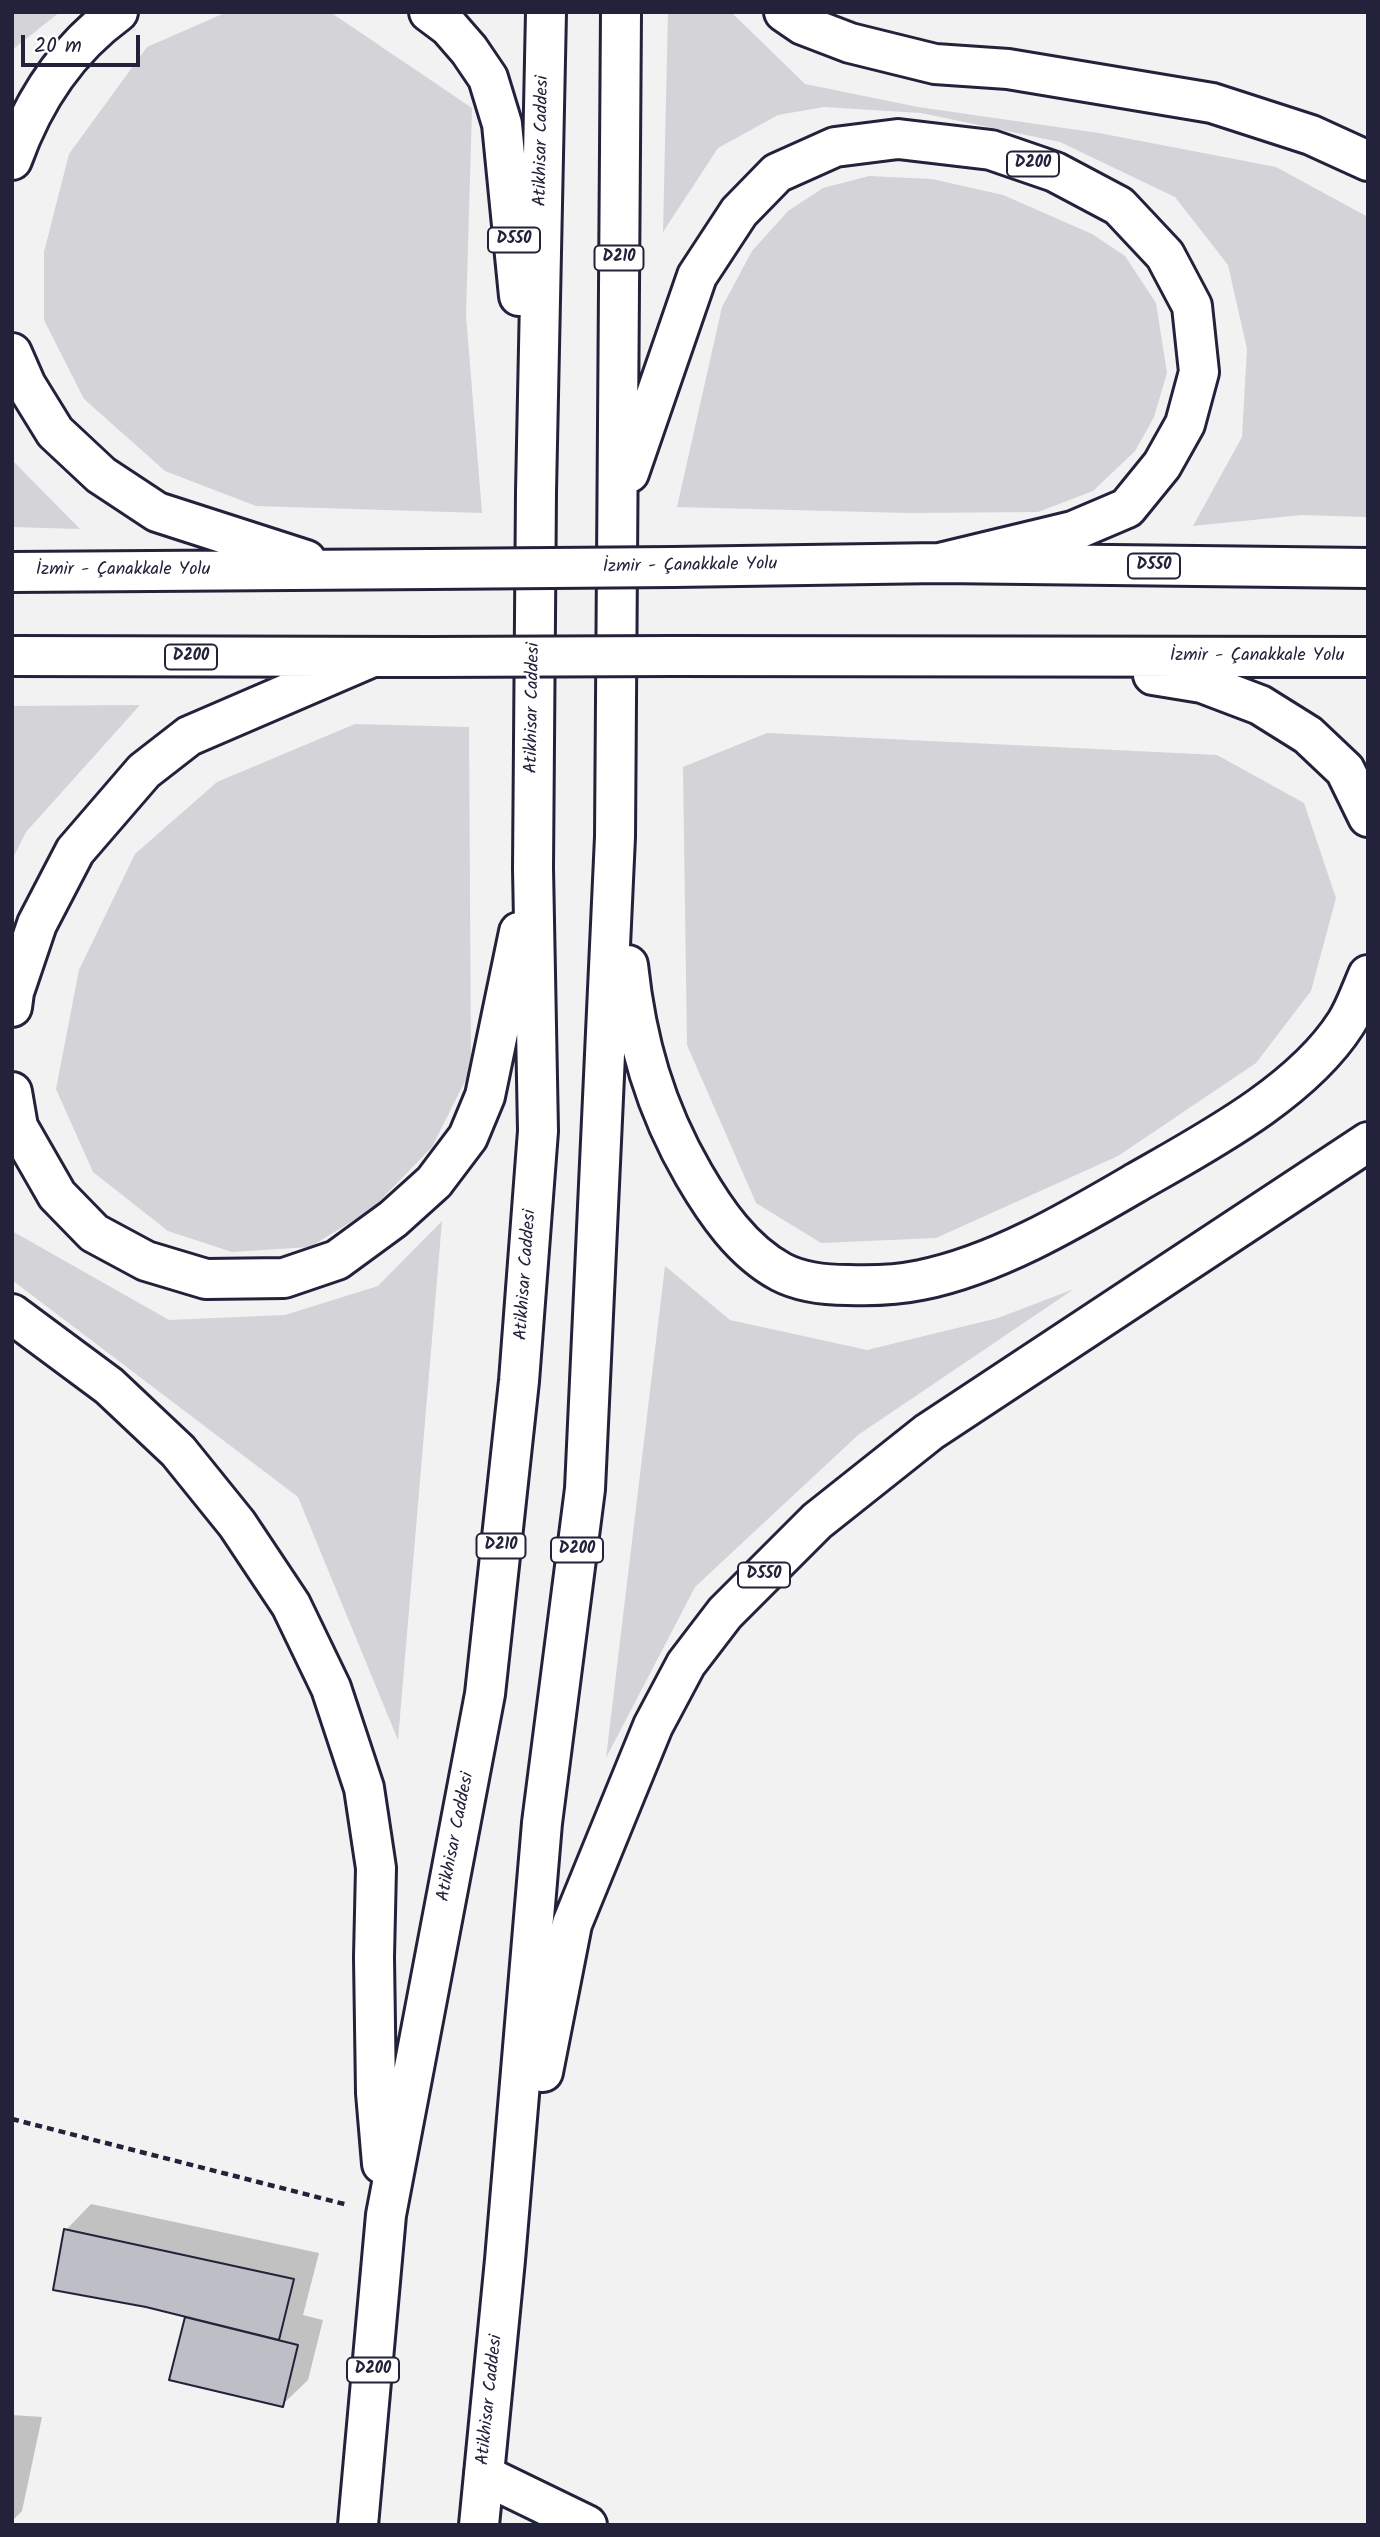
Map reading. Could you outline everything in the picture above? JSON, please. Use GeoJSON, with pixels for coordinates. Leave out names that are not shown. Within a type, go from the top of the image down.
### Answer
{"type":"FeatureCollection","features":[{"type":"Feature","properties":{"kind":"main road"},"geometry":{"type":"LineString","coordinates":[[12,160],[23,130],[55,73],[95,29],[118,12]]}},
{"type":"Feature","properties":{"kind":"main road","name":"D550"},"geometry":{"type":"LineString","coordinates":[[429,12],[449,27],[488,78],[502,124],[537,492]]}},
{"type":"Feature","properties":{"kind":"main road","name":"Atikhisar Caddesi"},"geometry":{"type":"LineString","coordinates":[[358,2525],[386,2215],[485,1694],[519,1381],[538,1131],[533,869],[546,12]]}},
{"type":"Feature","properties":{"kind":"main road","name":"Atikhisar Caddesi"},"geometry":{"type":"LineString","coordinates":[[479,2525],[505,2260],[542,1823],[585,1489],[615,837],[621,12]]}},
{"type":"Feature","properties":{"kind":"main road"},"geometry":{"type":"LineString","coordinates":[[784,12],[803,26],[850,43],[935,64],[1008,69],[1212,103],[1311,135],[1368,161]]}},
{"type":"Feature","properties":{"kind":"main road","name":"D200"},"geometry":{"type":"LineString","coordinates":[[618,505],[696,276],[739,212],[777,173],[835,146],[898,139],[991,150],[1055,172],[1119,206],[1138,226],[1165,255],[1192,306],[1199,372],[1185,424],[1162,465],[1126,508],[1073,531],[940,563]]}},
{"type":"Feature","properties":{"kind":"main road"},"geometry":{"type":"LineString","coordinates":[[12,353],[26,385],[55,432],[101,475],[157,512],[226,536],[345,571]]}},
{"type":"Feature","properties":{"kind":"main road","name":"İzmir - Çanakkale Yolu"},"geometry":{"type":"LineString","coordinates":[[12,572],[345,571],[940,563],[1368,568]]}},
{"type":"Feature","properties":{"kind":"main road","name":"İzmir - Çanakkale Yolu"},"geometry":{"type":"LineString","coordinates":[[12,656],[1368,657]]}},
{"type":"Feature","properties":{"kind":"main road"},"geometry":{"type":"LineString","coordinates":[[1029,657],[1202,683],[1260,705],[1308,736],[1345,770],[1368,817]]}},
{"type":"Feature","properties":{"kind":"main road"},"geometry":{"type":"LineString","coordinates":[[12,1007],[13,992],[37,924],[75,851],[144,771],[189,736],[370,658]]}},
{"type":"Feature","properties":{"kind":"main road"},"geometry":{"type":"LineString","coordinates":[[615,837],[633,1013],[646,1067],[665,1119],[711,1204],[744,1244],[782,1272],[826,1285],[881,1286],[947,1273],[1029,1241],[1113,1196],[1198,1147],[1275,1096],[1316,1061],[1346,1023],[1368,975]]}},
{"type":"Feature","properties":{"kind":"main road"},"geometry":{"type":"LineString","coordinates":[[12,1092],[18,1126],[57,1195],[94,1233],[146,1261],[206,1279],[285,1278],[337,1259],[393,1219],[434,1182],[468,1137],[485,1096],[533,869]]}},
{"type":"Feature","properties":{"kind":"main road","name":"D550"},"geometry":{"type":"LineString","coordinates":[[505,2260],[572,1924],[653,1726],[686,1664],[701,1644],[725,1613],[817,1521],[918,1441],[1368,1142]]}},
{"type":"Feature","properties":{"kind":"main road","name":"D200"},"geometry":{"type":"LineString","coordinates":[[12,1314],[109,1387],[178,1451],[237,1524],[291,1605],[331,1688],[364,1788],[376,1868],[376,2093],[386,2215]]}},
{"type":"Feature","properties":{"kind":"main road"},"geometry":{"type":"LineString","coordinates":[[484,2475],[587,2525]]}},
{"type":"Feature","properties":{"kind":"path"},"geometry":{"type":"LineString","coordinates":[[12,2119],[386,2215]]}},
{"type":"Feature","properties":{"kind":"shaded area"},"geometry":{"type":"Polygon","coordinates":[[[12,12],[60,12],[12,50],[12,12]]]}},
{"type":"Feature","properties":{"kind":"shaded area"},"geometry":{"type":"Polygon","coordinates":[[[227,12],[330,12],[472,108],[466,315],[482,513],[256,506],[165,471],[84,399],[44,320],[44,252],[69,154],[147,47],[227,12]]]}},
{"type":"Feature","properties":{"kind":"shaded area"},"geometry":{"type":"Polygon","coordinates":[[[668,12],[731,12],[805,84],[918,107],[1099,133],[1276,167],[1368,217],[1368,517],[1302,515],[1193,526],[1242,437],[1247,349],[1228,265],[1175,197],[1060,142],[921,113],[824,107],[778,115],[718,148],[663,232],[668,12]]]}},
{"type":"Feature","properties":{"kind":"shaded area"},"geometry":{"type":"Polygon","coordinates":[[[869,176],[932,179],[1003,195],[1092,234],[1125,256],[1156,303],[1167,373],[1154,417],[1135,451],[1093,491],[1038,512],[908,513],[677,507],[722,307],[752,251],[788,211],[823,188],[869,176]]]}},
{"type":"Feature","properties":{"kind":"shaded area"},"geometry":{"type":"Polygon","coordinates":[[[12,460],[80,529],[12,527],[12,460]]]}},
{"type":"Feature","properties":{"kind":"shaded area"},"geometry":{"type":"Polygon","coordinates":[[[140,705],[26,832],[12,860],[12,706],[140,705]]]}},
{"type":"Feature","properties":{"kind":"shaded area"},"geometry":{"type":"Polygon","coordinates":[[[355,724],[469,727],[471,1069],[432,1147],[372,1209],[310,1247],[232,1252],[168,1231],[93,1172],[56,1089],[79,970],[135,854],[217,782],[355,724]]]}},
{"type":"Feature","properties":{"kind":"shaded area"},"geometry":{"type":"Polygon","coordinates":[[[767,733],[1217,755],[1304,803],[1336,898],[1311,991],[1256,1063],[1118,1156],[936,1238],[821,1243],[756,1203],[687,1045],[683,767],[767,733]]]}},
{"type":"Feature","properties":{"kind":"shaded area"},"geometry":{"type":"Polygon","coordinates":[[[442,1221],[398,1740],[298,1497],[12,1280],[12,1231],[169,1320],[285,1315],[378,1286],[442,1221]]]}},
{"type":"Feature","properties":{"kind":"shaded area"},"geometry":{"type":"Polygon","coordinates":[[[665,1266],[730,1320],[867,1350],[998,1318],[1074,1289],[858,1435],[695,1587],[606,1758],[665,1266]]]}},
{"type":"Feature","properties":{"kind":"building"},"geometry":{"type":"Polygon","coordinates":[[[64,2229],[294,2279],[279,2340],[146,2307],[53,2290],[64,2229]]]}},
{"type":"Feature","properties":{"kind":"building"},"geometry":{"type":"Polygon","coordinates":[[[185,2317],[298,2345],[283,2407],[169,2380],[185,2317]]]}}]}
